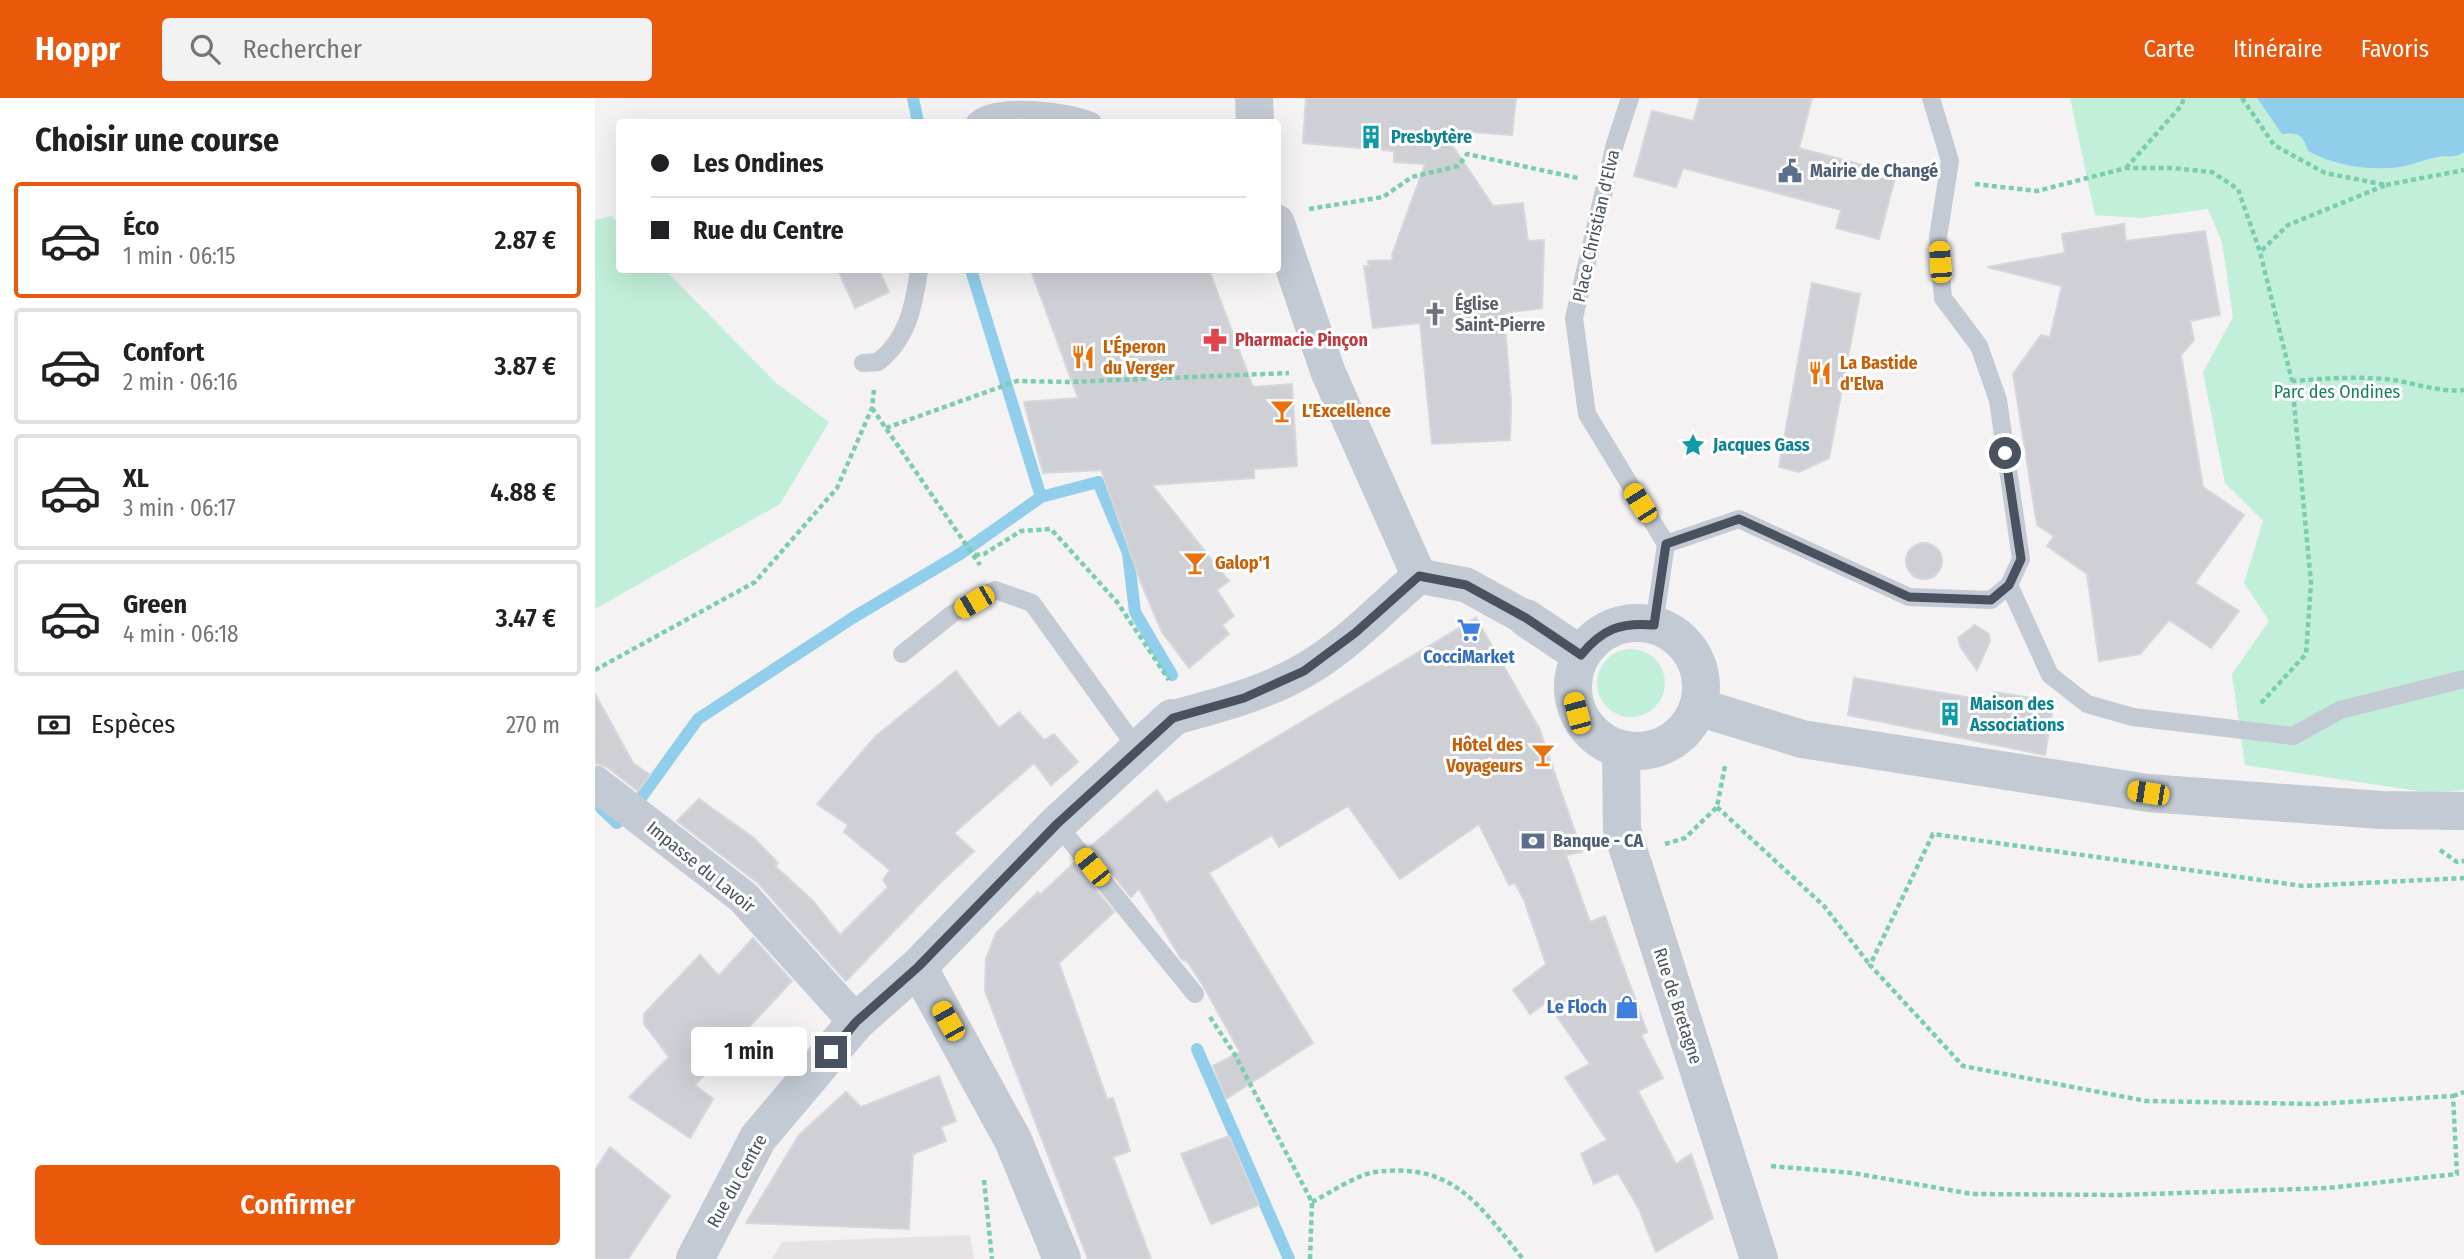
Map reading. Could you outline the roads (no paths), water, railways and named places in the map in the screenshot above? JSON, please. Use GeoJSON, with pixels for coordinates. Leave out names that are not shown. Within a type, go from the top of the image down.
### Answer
{"type":"FeatureCollection","features":[{"type":"Feature","properties":{"kind":"street"},"geometry":{"type":"LineString","coordinates":[[1254,98],[1255,119]]}},
{"type":"Feature","properties":{"kind":"street"},"geometry":{"type":"LineString","coordinates":[[1291,216],[1328,372],[1419,576],[1466,585],[1526,618],[1581,655]]}},
{"type":"Feature","properties":{"kind":"street","name":"Rue du Centre"},"geometry":{"type":"LineString","coordinates":[[695,1259],[758,1138],[856,1022],[918,967],[1057,824],[1138,750],[1182,715],[1244,698],[1304,671],[1355,633],[1419,576]]}},
{"type":"Feature","properties":{"kind":"street"},"geometry":{"type":"LineString","coordinates":[[1633,623],[1654,625],[1673,634],[1688,648],[1698,667],[1702,687],[1698,707],[1689,725],[1676,739],[1650,750],[1622,750],[1595,736],[1577,713],[1572,694],[1574,674],[1581,655],[1594,639],[1612,627],[1633,623]]}},
{"type":"Feature","properties":{"kind":"street"},"geometry":{"type":"LineString","coordinates":[[1698,707],[1802,739],[2148,793],[2381,810],[2464,811]]}},
{"type":"Feature","properties":{"kind":"street","name":"Rue de Bretagne"},"geometry":{"type":"LineString","coordinates":[[1622,750],[1622,830],[1759,1259]]}},
{"type":"Feature","properties":{"kind":"street","name":"Impasse du Lavoir"},"geometry":{"type":"LineString","coordinates":[[595,783],[743,897],[856,1022]]}},
{"type":"Feature","properties":{"kind":"street"},"geometry":{"type":"LineString","coordinates":[[918,967],[1013,1140],[1062,1259]]}},
{"type":"Feature","properties":{"kind":"lane","name":"Place Christian d'Elva"},"geometry":{"type":"LineString","coordinates":[[1630,98],[1574,318],[1587,414],[1666,544]]}},
{"type":"Feature","properties":{"kind":"lane"},"geometry":{"type":"LineString","coordinates":[[1654,625],[1666,544],[1739,519],[1909,597],[1991,600],[2009,585],[2021,559],[1998,400],[1979,346],[1943,298],[1938,237],[1950,160],[1931,98]]}},
{"type":"Feature","properties":{"kind":"lane"},"geometry":{"type":"LineString","coordinates":[[977,119],[1005,110],[1032,110],[1078,119]]}},
{"type":"Feature","properties":{"kind":"lane"},"geometry":{"type":"LineString","coordinates":[[870,362],[901,338],[915,303],[919,273]]}},
{"type":"Feature","properties":{"kind":"lane"},"geometry":{"type":"LineString","coordinates":[[2009,585],[2050,674],[2087,704],[2133,717],[2293,736],[2340,710],[2464,679]]}},
{"type":"Feature","properties":{"kind":"lane"},"geometry":{"type":"LineString","coordinates":[[902,653],[952,614],[995,590],[1032,603],[1138,750]]}},
{"type":"Feature","properties":{"kind":"lane"},"geometry":{"type":"LineString","coordinates":[[1057,824],[1195,994]]}},
{"type":"Feature","properties":{"kind":"water"},"geometry":{"type":"Polygon","coordinates":[[[2257,98],[2464,98],[2464,152],[2400,167],[2365,168],[2341,164],[2308,151],[2299,136],[2282,134],[2257,98]]]}},
{"type":"Feature","properties":{"kind":"waterway"},"geometry":{"type":"LineString","coordinates":[[913,98],[917,119]]}},
{"type":"Feature","properties":{"kind":"waterway"},"geometry":{"type":"LineString","coordinates":[[972,273],[1041,497],[1098,482],[1128,553],[1135,612],[1172,675]]}},
{"type":"Feature","properties":{"kind":"waterway"},"geometry":{"type":"LineString","coordinates":[[638,802],[698,719],[854,617],[960,554],[1041,497]]}},
{"type":"Feature","properties":{"kind":"waterway"},"geometry":{"type":"LineString","coordinates":[[601,808],[617,823]]}},
{"type":"Feature","properties":{"kind":"waterway"},"geometry":{"type":"LineString","coordinates":[[1197,1049],[1289,1259]]}},
{"type":"Feature","properties":{"kind":"place","name":"Presbytère"},"geometry":{"type":"Point","coordinates":[1371,137]}},
{"type":"Feature","properties":{"kind":"place","name":"Mairie de Changé"},"geometry":{"type":"Point","coordinates":[1790,171]}},
{"type":"Feature","properties":{"kind":"place","name":"Église Saint-Pierre"},"geometry":{"type":"Point","coordinates":[1435,314]}},
{"type":"Feature","properties":{"kind":"place","name":"Pharmacie Pinçon"},"geometry":{"type":"Point","coordinates":[1215,340]}},
{"type":"Feature","properties":{"kind":"place","name":"L'Éperon du Verger"},"geometry":{"type":"Point","coordinates":[1083,357]}},
{"type":"Feature","properties":{"kind":"place","name":"La Bastide d'Elva"},"geometry":{"type":"Point","coordinates":[1820,373]}},
{"type":"Feature","properties":{"kind":"place","name":"L'Excellence"},"geometry":{"type":"Point","coordinates":[1282,411]}},
{"type":"Feature","properties":{"kind":"place","name":"Jacques Gass"},"geometry":{"type":"Point","coordinates":[1693,445]}},
{"type":"Feature","properties":{"kind":"place","name":"Galop'1"},"geometry":{"type":"Point","coordinates":[1195,563]}},
{"type":"Feature","properties":{"kind":"place","name":"CocciMarket"},"geometry":{"type":"Point","coordinates":[1469,630]}},
{"type":"Feature","properties":{"kind":"place","name":"Maison des Associations"},"geometry":{"type":"Point","coordinates":[1950,714]}},
{"type":"Feature","properties":{"kind":"place","name":"Hôtel des Voyageurs"},"geometry":{"type":"Point","coordinates":[1543,755]}},
{"type":"Feature","properties":{"kind":"place","name":"Banque - CA"},"geometry":{"type":"Point","coordinates":[1533,841]}},
{"type":"Feature","properties":{"kind":"place","name":"Le Floch"},"geometry":{"type":"Point","coordinates":[1627,1007]}},
{"type":"Feature","properties":{"kind":"park label","name":"Parc des Ondines"},"geometry":{"type":"Point","coordinates":[2337,392]}}]}
